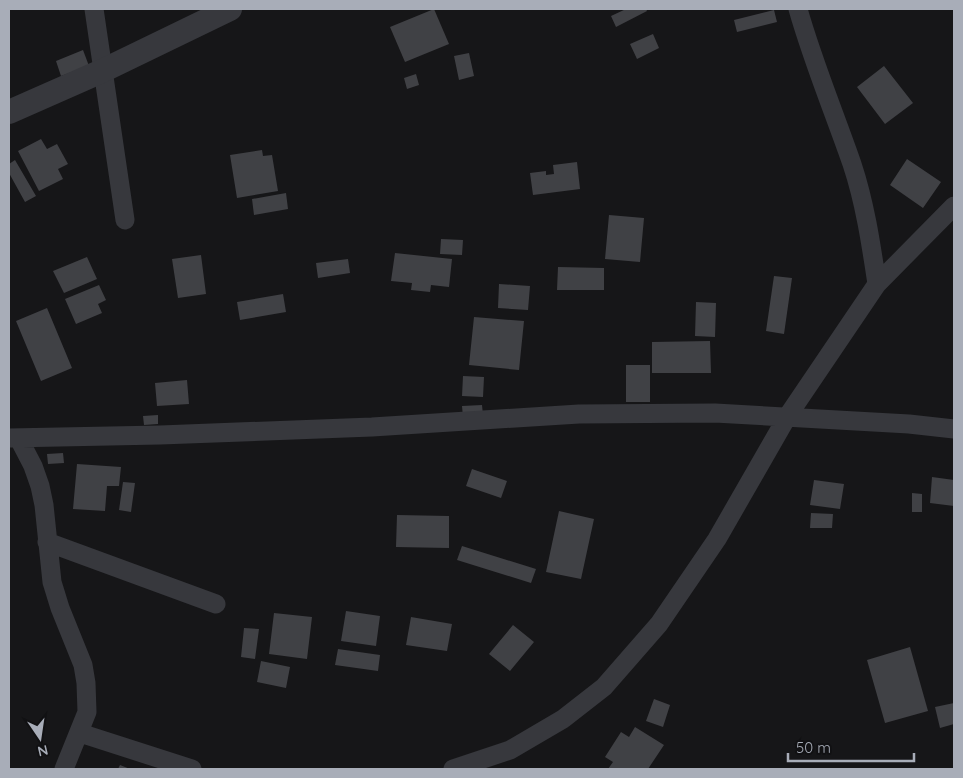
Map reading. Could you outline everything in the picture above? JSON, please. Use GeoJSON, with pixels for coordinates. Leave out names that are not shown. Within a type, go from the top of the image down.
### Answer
{"type":"FeatureCollection","features":[{"type":"Feature","properties":{"kind":"street"},"geometry":{"type":"LineString","coordinates":[[94,9],[125,220]]}},
{"type":"Feature","properties":{"kind":"street"},"geometry":{"type":"LineString","coordinates":[[9,112],[102,71],[230,9]]}},
{"type":"Feature","properties":{"kind":"street"},"geometry":{"type":"LineString","coordinates":[[798,9],[809,48],[852,166],[870,234],[876,284]]}},
{"type":"Feature","properties":{"kind":"street"},"geometry":{"type":"LineString","coordinates":[[453,769],[510,750],[564,719],[604,687],[659,624],[712,547],[787,417],[876,284],[954,206]]}},
{"type":"Feature","properties":{"kind":"street"},"geometry":{"type":"LineString","coordinates":[[14,438],[372,427],[579,414],[715,413],[909,424],[954,429]]}},
{"type":"Feature","properties":{"kind":"street"},"geometry":{"type":"LineString","coordinates":[[14,438],[33,466],[40,486],[44,504],[52,582],[60,608],[83,665],[86,683],[87,712],[64,769]]}},
{"type":"Feature","properties":{"kind":"street"},"geometry":{"type":"LineString","coordinates":[[47,542],[216,604]]}},
{"type":"Feature","properties":{"kind":"street"},"geometry":{"type":"LineString","coordinates":[[80,733],[192,769]]}},
{"type":"Feature","properties":{"kind":"building"},"geometry":{"type":"Polygon","coordinates":[[[434,9],[449,44],[405,62],[390,27],[434,9]]]}},
{"type":"Feature","properties":{"kind":"building"},"geometry":{"type":"Polygon","coordinates":[[[626,9],[646,9],[647,11],[616,27],[611,16],[626,9]]]}},
{"type":"Feature","properties":{"kind":"building"},"geometry":{"type":"Polygon","coordinates":[[[774,10],[777,22],[737,32],[734,20],[774,10]]]}},
{"type":"Feature","properties":{"kind":"building"},"geometry":{"type":"Polygon","coordinates":[[[653,34],[659,48],[637,59],[630,44],[653,34]]]}},
{"type":"Feature","properties":{"kind":"building"},"geometry":{"type":"Polygon","coordinates":[[[83,50],[89,66],[61,76],[56,61],[83,50]]]}},
{"type":"Feature","properties":{"kind":"building"},"geometry":{"type":"Polygon","coordinates":[[[469,53],[474,76],[459,80],[454,56],[469,53]]]}},
{"type":"Feature","properties":{"kind":"building"},"geometry":{"type":"Polygon","coordinates":[[[884,66],[913,103],[885,124],[857,87],[884,66]]]}},
{"type":"Feature","properties":{"kind":"building"},"geometry":{"type":"Polygon","coordinates":[[[416,74],[419,85],[407,89],[404,78],[416,74]]]}},
{"type":"Feature","properties":{"kind":"building"},"geometry":{"type":"Polygon","coordinates":[[[41,139],[47,149],[57,144],[68,164],[58,169],[63,179],[39,191],[18,151],[41,139]]]}},
{"type":"Feature","properties":{"kind":"building"},"geometry":{"type":"Polygon","coordinates":[[[262,150],[263,156],[272,155],[278,191],[237,198],[230,155],[262,150]]]}},
{"type":"Feature","properties":{"kind":"building"},"geometry":{"type":"Polygon","coordinates":[[[907,159],[941,182],[923,208],[890,185],[907,159]]]}},
{"type":"Feature","properties":{"kind":"building"},"geometry":{"type":"Polygon","coordinates":[[[15,160],[36,196],[25,202],[9,173],[9,164],[15,160]]]}},
{"type":"Feature","properties":{"kind":"building"},"geometry":{"type":"Polygon","coordinates":[[[577,162],[580,189],[533,195],[530,173],[546,171],[546,175],[554,174],[553,165],[577,162]]]}},
{"type":"Feature","properties":{"kind":"building"},"geometry":{"type":"Polygon","coordinates":[[[286,193],[288,209],[254,215],[252,199],[286,193]]]}},
{"type":"Feature","properties":{"kind":"building"},"geometry":{"type":"Polygon","coordinates":[[[609,215],[644,218],[640,262],[605,259],[609,215]]]}},
{"type":"Feature","properties":{"kind":"building"},"geometry":{"type":"Polygon","coordinates":[[[441,239],[463,240],[462,255],[440,254],[441,239]]]}},
{"type":"Feature","properties":{"kind":"building"},"geometry":{"type":"Polygon","coordinates":[[[395,253],[452,259],[449,287],[431,285],[430,292],[411,290],[412,283],[391,281],[395,253]]]}},
{"type":"Feature","properties":{"kind":"building"},"geometry":{"type":"Polygon","coordinates":[[[201,255],[206,294],[178,298],[172,259],[201,255]]]}},
{"type":"Feature","properties":{"kind":"building"},"geometry":{"type":"Polygon","coordinates":[[[87,257],[97,279],[64,293],[53,271],[87,257]]]}},
{"type":"Feature","properties":{"kind":"building"},"geometry":{"type":"Polygon","coordinates":[[[348,259],[350,273],[318,278],[316,263],[348,259]]]}},
{"type":"Feature","properties":{"kind":"building"},"geometry":{"type":"Polygon","coordinates":[[[558,267],[604,268],[604,290],[557,290],[558,267]]]}},
{"type":"Feature","properties":{"kind":"building"},"geometry":{"type":"Polygon","coordinates":[[[774,276],[792,278],[784,334],[766,331],[774,276]]]}},
{"type":"Feature","properties":{"kind":"building"},"geometry":{"type":"Polygon","coordinates":[[[499,284],[530,286],[528,310],[498,308],[499,284]]]}},
{"type":"Feature","properties":{"kind":"building"},"geometry":{"type":"Polygon","coordinates":[[[99,285],[106,300],[98,304],[102,313],[76,324],[65,299],[99,285]]]}},
{"type":"Feature","properties":{"kind":"building"},"geometry":{"type":"Polygon","coordinates":[[[283,294],[286,312],[240,320],[237,302],[283,294]]]}},
{"type":"Feature","properties":{"kind":"building"},"geometry":{"type":"Polygon","coordinates":[[[696,302],[716,303],[715,337],[695,336],[696,302]]]}},
{"type":"Feature","properties":{"kind":"building"},"geometry":{"type":"Polygon","coordinates":[[[47,308],[72,368],[41,381],[16,321],[47,308]]]}},
{"type":"Feature","properties":{"kind":"building"},"geometry":{"type":"Polygon","coordinates":[[[474,317],[524,321],[519,370],[469,365],[474,317]]]}},
{"type":"Feature","properties":{"kind":"building"},"geometry":{"type":"Polygon","coordinates":[[[710,341],[711,373],[652,373],[652,342],[710,341]]]}},
{"type":"Feature","properties":{"kind":"building"},"geometry":{"type":"Polygon","coordinates":[[[626,365],[650,365],[650,402],[626,402],[626,365]]]}},
{"type":"Feature","properties":{"kind":"building"},"geometry":{"type":"Polygon","coordinates":[[[463,376],[484,377],[483,397],[462,396],[463,376]]]}},
{"type":"Feature","properties":{"kind":"building"},"geometry":{"type":"Polygon","coordinates":[[[187,380],[189,404],[157,406],[155,383],[187,380]]]}},
{"type":"Feature","properties":{"kind":"building"},"geometry":{"type":"Polygon","coordinates":[[[482,405],[483,415],[463,417],[462,406],[482,405]]]}},
{"type":"Feature","properties":{"kind":"building"},"geometry":{"type":"Polygon","coordinates":[[[158,415],[158,424],[144,425],[143,416],[158,415]]]}},
{"type":"Feature","properties":{"kind":"building"},"geometry":{"type":"Polygon","coordinates":[[[63,453],[64,463],[48,464],[47,454],[63,453]]]}},
{"type":"Feature","properties":{"kind":"building"},"geometry":{"type":"Polygon","coordinates":[[[77,464],[121,467],[119,486],[107,486],[105,511],[73,509],[77,464]]]}},
{"type":"Feature","properties":{"kind":"building"},"geometry":{"type":"Polygon","coordinates":[[[472,469],[507,481],[501,498],[466,486],[472,469]]]}},
{"type":"Feature","properties":{"kind":"building"},"geometry":{"type":"Polygon","coordinates":[[[932,477],[954,480],[954,506],[930,503],[932,477]]]}},
{"type":"Feature","properties":{"kind":"building"},"geometry":{"type":"Polygon","coordinates":[[[814,480],[844,484],[840,509],[810,505],[814,480]]]}},
{"type":"Feature","properties":{"kind":"building"},"geometry":{"type":"Polygon","coordinates":[[[123,482],[135,483],[131,512],[119,510],[123,482]]]}},
{"type":"Feature","properties":{"kind":"building"},"geometry":{"type":"Polygon","coordinates":[[[912,493],[922,494],[922,512],[912,512],[912,493]]]}},
{"type":"Feature","properties":{"kind":"building"},"geometry":{"type":"Polygon","coordinates":[[[559,511],[594,519],[581,579],[546,572],[559,511]]]}},
{"type":"Feature","properties":{"kind":"building"},"geometry":{"type":"Polygon","coordinates":[[[811,513],[833,514],[832,528],[810,528],[811,513]]]}},
{"type":"Feature","properties":{"kind":"building"},"geometry":{"type":"Polygon","coordinates":[[[397,515],[449,516],[449,548],[396,547],[397,515]]]}},
{"type":"Feature","properties":{"kind":"building"},"geometry":{"type":"Polygon","coordinates":[[[462,546],[536,569],[531,583],[457,560],[462,546]]]}},
{"type":"Feature","properties":{"kind":"building"},"geometry":{"type":"Polygon","coordinates":[[[346,611],[380,616],[376,646],[341,641],[346,611]]]}},
{"type":"Feature","properties":{"kind":"building"},"geometry":{"type":"Polygon","coordinates":[[[274,613],[312,617],[307,659],[269,654],[274,613]]]}},
{"type":"Feature","properties":{"kind":"building"},"geometry":{"type":"Polygon","coordinates":[[[411,617],[452,624],[447,651],[406,645],[411,617]]]}},
{"type":"Feature","properties":{"kind":"building"},"geometry":{"type":"Polygon","coordinates":[[[513,625],[534,642],[510,671],[489,654],[513,625]]]}},
{"type":"Feature","properties":{"kind":"building"},"geometry":{"type":"Polygon","coordinates":[[[244,628],[259,629],[255,659],[241,657],[244,628]]]}},
{"type":"Feature","properties":{"kind":"building"},"geometry":{"type":"Polygon","coordinates":[[[910,647],[928,711],[885,723],[867,660],[910,647]]]}},
{"type":"Feature","properties":{"kind":"building"},"geometry":{"type":"Polygon","coordinates":[[[338,649],[380,655],[378,671],[335,665],[338,649]]]}},
{"type":"Feature","properties":{"kind":"building"},"geometry":{"type":"Polygon","coordinates":[[[261,661],[290,667],[286,688],[257,682],[261,661]]]}},
{"type":"Feature","properties":{"kind":"building"},"geometry":{"type":"Polygon","coordinates":[[[654,699],[670,705],[663,727],[646,721],[654,699]]]}},
{"type":"Feature","properties":{"kind":"building"},"geometry":{"type":"Polygon","coordinates":[[[954,703],[954,724],[940,728],[935,707],[954,703]]]}},
{"type":"Feature","properties":{"kind":"building"},"geometry":{"type":"Polygon","coordinates":[[[635,727],[664,745],[648,769],[608,769],[613,762],[605,757],[621,732],[629,737],[635,727]]]}},
{"type":"Feature","properties":{"kind":"building"},"geometry":{"type":"Polygon","coordinates":[[[120,765],[130,769],[118,769],[120,765]]]}}]}
